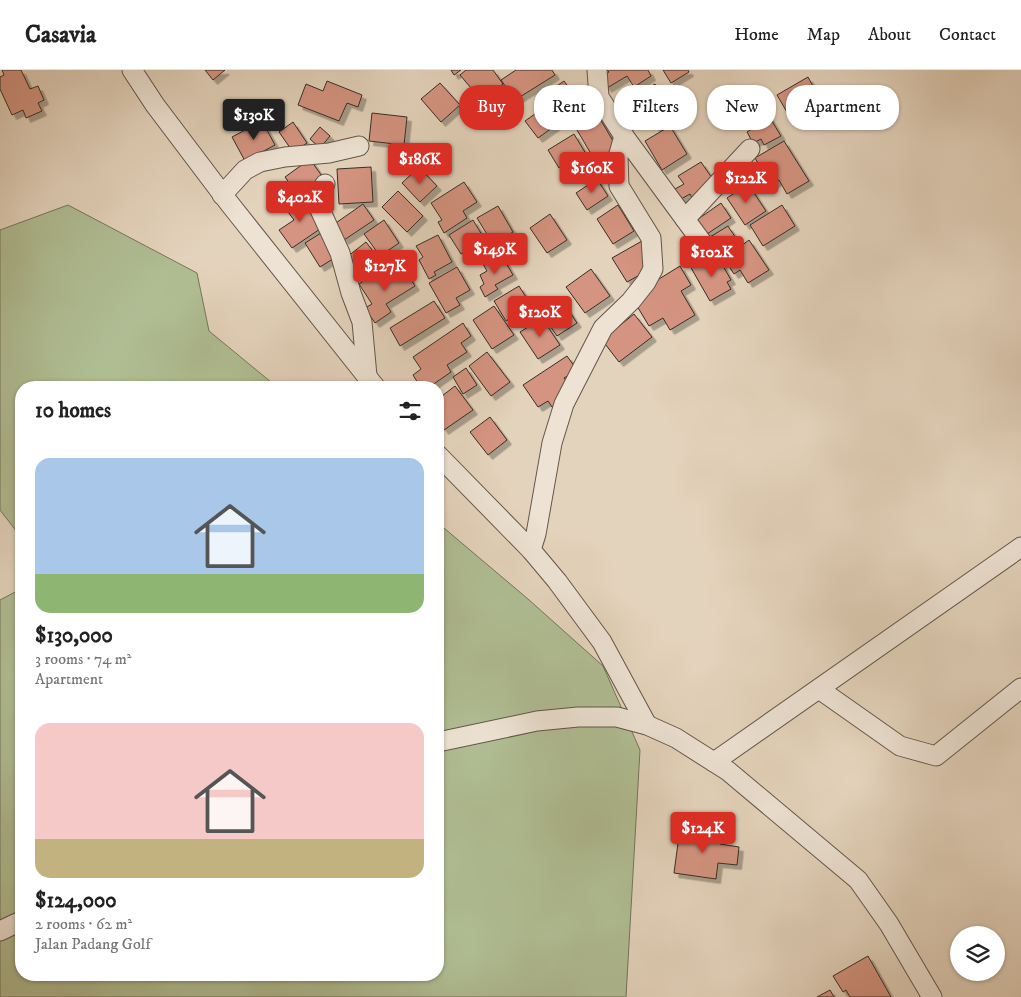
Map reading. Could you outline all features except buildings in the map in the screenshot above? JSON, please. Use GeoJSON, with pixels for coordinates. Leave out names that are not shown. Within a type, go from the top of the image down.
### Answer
{"type":"FeatureCollection","features":[{"type":"Feature","properties":{"kind":"street"},"geometry":{"type":"LineString","coordinates":[[132,70],[154,105],[222,194],[371,381]]}},
{"type":"Feature","properties":{"kind":"street"},"geometry":{"type":"LineString","coordinates":[[597,70],[599,97],[624,136],[704,246]]}},
{"type":"Feature","properties":{"kind":"street"},"geometry":{"type":"LineString","coordinates":[[531,550],[536,534],[552,443],[564,404],[603,328],[631,301],[646,282],[653,269],[651,238],[619,186],[618,157],[624,136]]}},
{"type":"Feature","properties":{"kind":"street"},"geometry":{"type":"LineString","coordinates":[[222,194],[245,170],[260,162],[285,157],[330,153],[359,146]]}},
{"type":"Feature","properties":{"kind":"street"},"geometry":{"type":"LineString","coordinates":[[684,219],[750,149]]}},
{"type":"Feature","properties":{"kind":"street"},"geometry":{"type":"LineString","coordinates":[[325,184],[316,201],[340,253],[351,293],[362,322],[372,381]]}},
{"type":"Feature","properties":{"kind":"street"},"geometry":{"type":"LineString","coordinates":[[444,462],[531,550],[558,581],[602,642],[647,725]]}},
{"type":"Feature","properties":{"kind":"street"},"geometry":{"type":"LineString","coordinates":[[714,762],[1021,547]]}},
{"type":"Feature","properties":{"kind":"street"},"geometry":{"type":"LineString","coordinates":[[818,689],[900,746],[936,756],[1021,688]]}},
{"type":"Feature","properties":{"kind":"street"},"geometry":{"type":"LineString","coordinates":[[444,741],[537,721],[578,717],[617,718],[647,725],[676,738],[728,771],[858,880],[889,924],[932,997]]}},
{"type":"Feature","properties":{"kind":"street"},"geometry":{"type":"LineString","coordinates":[[0,931],[15,924]]}},
{"type":"Feature","properties":{"kind":"green space"},"geometry":{"type":"Polygon","coordinates":[[[68,205],[197,273],[209,331],[270,381],[15,381],[15,529],[0,510],[0,230],[68,205]]]}},
{"type":"Feature","properties":{"kind":"green space"},"geometry":{"type":"Polygon","coordinates":[[[444,528],[603,666],[640,750],[626,997],[0,997],[0,600],[15,592],[15,981],[444,981],[444,528]]]}}]}
